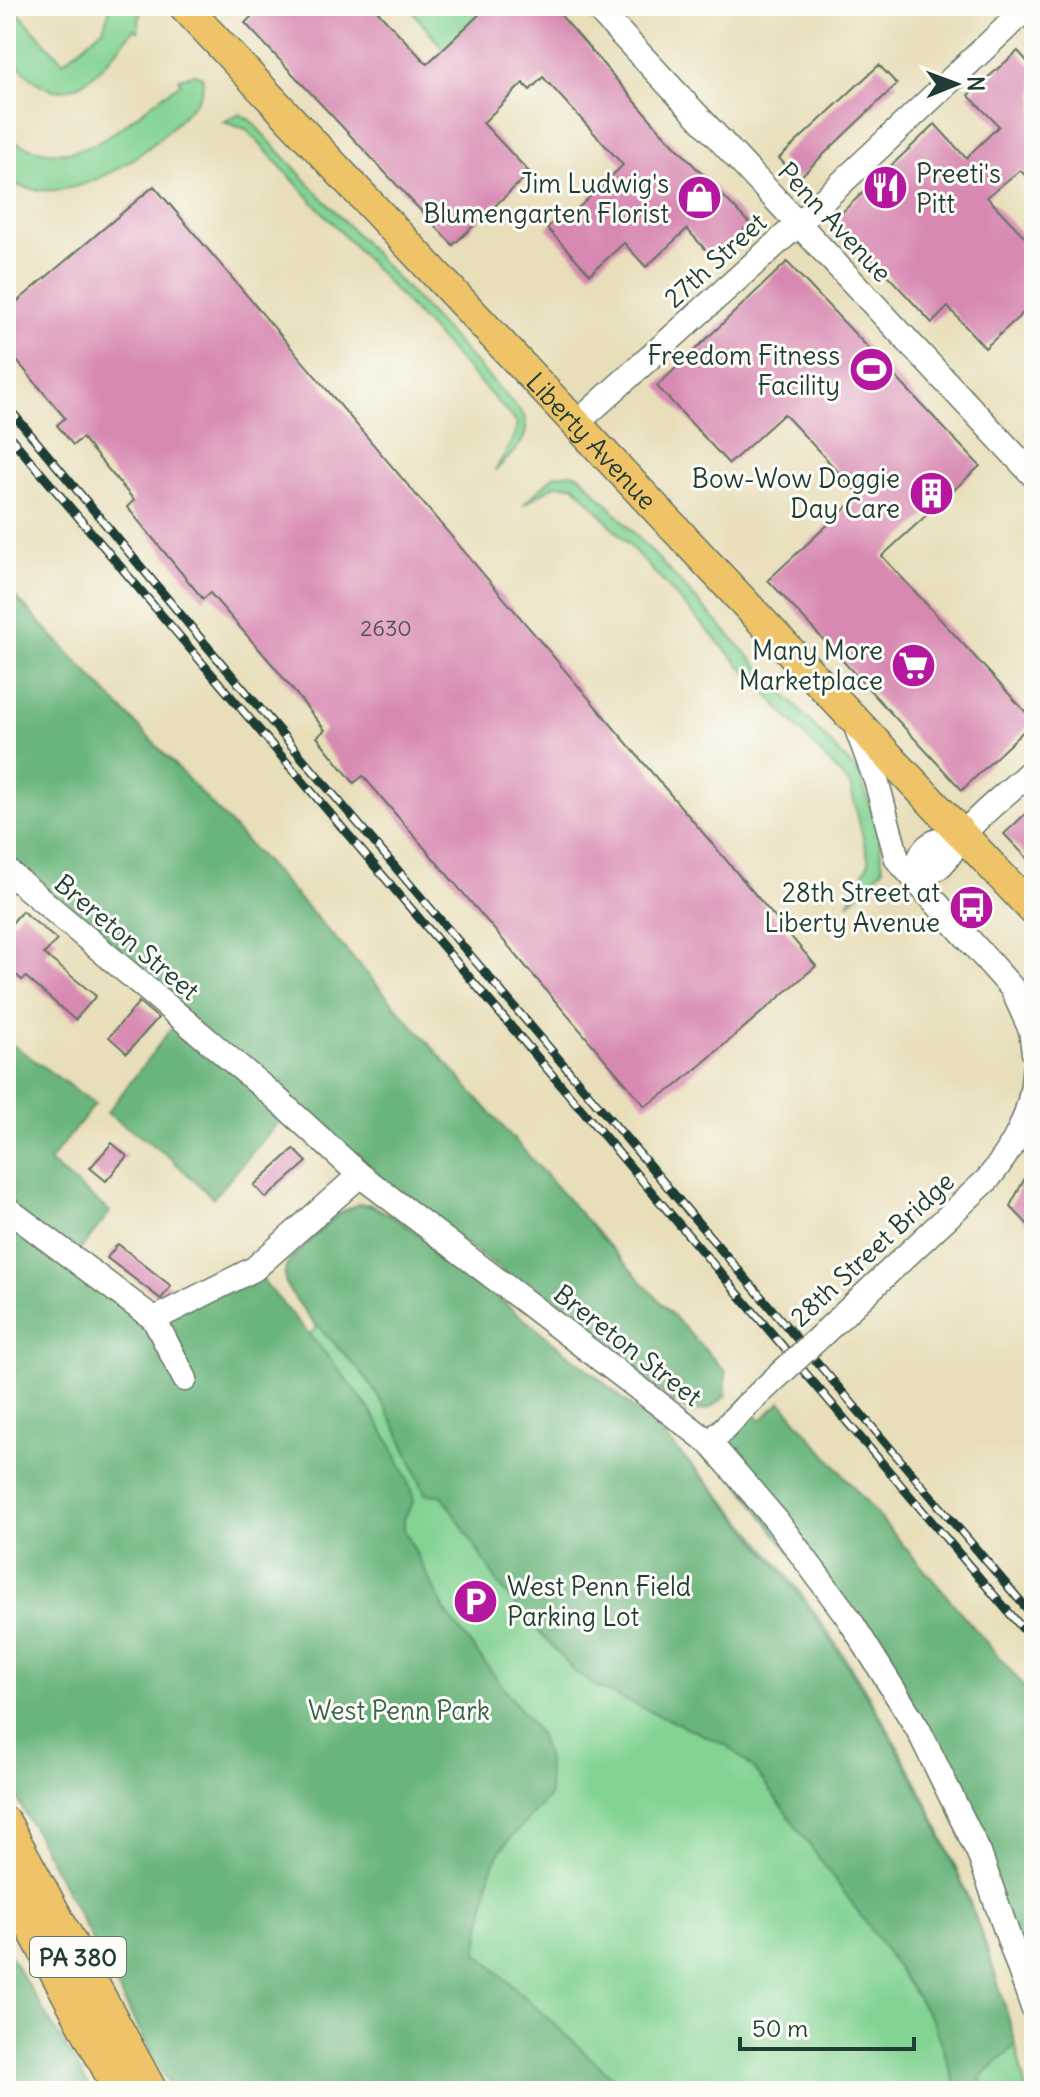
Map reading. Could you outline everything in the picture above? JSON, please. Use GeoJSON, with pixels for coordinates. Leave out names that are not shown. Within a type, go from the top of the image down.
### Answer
{"type":"FeatureCollection","features":[{"type":"Feature","properties":{"kind":"main road","name":"Liberty Avenue"},"geometry":{"type":"LineString","coordinates":[[195,10],[1034,911]]}},
{"type":"Feature","properties":{"kind":"main road","name":"PA 380"},"geometry":{"type":"LineString","coordinates":[[6,1823],[152,2091]]}},
{"type":"Feature","properties":{"kind":"main road","name":"PA 380"},"geometry":{"type":"LineString","coordinates":[[6,1881],[119,2091]]}},
{"type":"Feature","properties":{"kind":"street","name":"Penn Avenue"},"geometry":{"type":"LineString","coordinates":[[595,6],[1034,476]]}},
{"type":"Feature","properties":{"kind":"street","name":"27th Street"},"geometry":{"type":"LineString","coordinates":[[577,423],[798,224],[1029,6]]}},
{"type":"Feature","properties":{"kind":"street"},"geometry":{"type":"LineString","coordinates":[[855,722],[877,783],[897,859],[1012,988],[1031,1030],[1034,1053]]}},
{"type":"Feature","properties":{"kind":"street"},"geometry":{"type":"LineString","coordinates":[[914,878],[934,873],[950,859],[964,833],[1034,768]]}},
{"type":"Feature","properties":{"kind":"street","name":"Brereton Street"},"geometry":{"type":"LineString","coordinates":[[6,870],[275,1097],[360,1175],[710,1443],[776,1520],[848,1617],[918,1729],[979,1853],[1034,2010]]}},
{"type":"Feature","properties":{"kind":"street","name":"28th Street Bridge"},"geometry":{"type":"LineString","coordinates":[[710,1443],[988,1179],[1022,1126],[1034,1073]]}},
{"type":"Feature","properties":{"kind":"street"},"geometry":{"type":"LineString","coordinates":[[154,1319],[254,1269],[360,1175]]}},
{"type":"Feature","properties":{"kind":"street"},"geometry":{"type":"LineString","coordinates":[[6,1208],[154,1319],[185,1379]]}},
{"type":"Feature","properties":{"kind":"green space"},"geometry":{"type":"Polygon","coordinates":[[[6,6],[12,6],[63,62],[103,29],[111,6],[141,7],[138,32],[134,29],[87,80],[63,90],[50,89],[38,83],[6,52],[6,6]]]}},
{"type":"Feature","properties":{"kind":"green space"},"geometry":{"type":"Polygon","coordinates":[[[422,6],[488,6],[443,49],[414,13],[422,6]]]}},
{"type":"Feature","properties":{"kind":"green space"},"geometry":{"type":"Polygon","coordinates":[[[195,74],[202,77],[202,89],[198,99],[181,118],[145,150],[101,178],[53,190],[29,189],[6,180],[6,137],[34,149],[58,153],[80,149],[101,141],[120,128],[181,83],[179,78],[195,74]]]}},
{"type":"Feature","properties":{"kind":"green space"},"geometry":{"type":"Polygon","coordinates":[[[240,114],[251,121],[523,414],[526,431],[523,438],[495,471],[514,437],[517,423],[246,129],[223,122],[240,114]]]}},
{"type":"Feature","properties":{"kind":"green space"},"geometry":{"type":"Polygon","coordinates":[[[572,473],[581,476],[859,774],[878,829],[883,869],[848,904],[869,862],[850,785],[574,485],[555,485],[523,505],[555,475],[572,473]]]}},
{"type":"Feature","properties":{"kind":"green space"},"geometry":{"type":"Polygon","coordinates":[[[6,587],[286,884],[726,1372],[726,1395],[721,1400],[702,1410],[685,1410],[289,1110],[213,1198],[168,1156],[107,1113],[179,1018],[6,870],[6,587]]]}},
{"type":"Feature","properties":{"kind":"green space"},"geometry":{"type":"Polygon","coordinates":[[[6,1040],[95,1104],[49,1162],[110,1212],[74,1258],[154,1319],[254,1269],[346,1378],[386,1436],[414,1500],[404,1519],[404,1529],[445,1611],[539,1734],[546,1755],[550,1795],[501,1849],[490,1873],[477,1953],[627,2091],[475,2091],[469,2086],[463,2091],[172,2091],[6,1777],[6,1040]]]}},
{"type":"Feature","properties":{"kind":"green space"},"geometry":{"type":"Polygon","coordinates":[[[359,1204],[389,1215],[428,1241],[649,1422],[729,1507],[835,1647],[882,1721],[923,1798],[959,1878],[990,1960],[1016,2045],[985,2073],[975,2091],[957,2088],[933,2022],[880,1942],[754,1769],[728,1746],[599,1688],[576,1673],[504,1592],[442,1495],[425,1494],[379,1397],[305,1311],[286,1282],[285,1271],[289,1261],[341,1212],[359,1204]]]}},
{"type":"Feature","properties":{"kind":"green space","name":"West Penn Park"},"geometry":{"type":"Polygon","coordinates":[[[369,1204],[407,1226],[450,1258],[633,1409],[730,1507],[790,1580],[845,1657],[894,1739],[937,1824],[973,1912],[1003,2001],[1026,2091],[172,2091],[6,1777],[296,1324],[307,1336],[317,1327],[289,1287],[286,1269],[289,1260],[335,1216],[357,1205],[369,1204]]]}},
{"type":"Feature","properties":{"kind":"green space"},"geometry":{"type":"Polygon","coordinates":[[[781,1402],[1034,1698],[1034,2010],[918,1729],[710,1443],[747,1405],[761,1420],[781,1402]]]}},
{"type":"Feature","properties":{"kind":"green space"},"geometry":{"type":"Polygon","coordinates":[[[6,1949],[92,2091],[6,2091],[6,1949]]]}},
{"type":"Feature","properties":{"kind":"building"},"geometry":{"type":"Polygon","coordinates":[[[262,6],[373,6],[427,64],[488,6],[553,6],[659,129],[750,224],[713,258],[687,229],[646,267],[624,243],[590,274],[547,228],[565,210],[570,216],[623,165],[543,77],[530,90],[523,83],[483,123],[530,173],[453,245],[245,23],[262,6]]]}},
{"type":"Feature","properties":{"kind":"building"},"geometry":{"type":"Polygon","coordinates":[[[1018,51],[1034,69],[1034,185],[1020,170],[987,197],[1034,247],[1034,303],[985,348],[948,307],[932,323],[835,219],[935,124],[966,158],[999,126],[968,95],[1018,51]]]}},
{"type":"Feature","properties":{"kind":"building"},"geometry":{"type":"Polygon","coordinates":[[[879,65],[897,84],[798,179],[779,158],[879,65]]]}},
{"type":"Feature","properties":{"kind":"building"},"geometry":{"type":"Polygon","coordinates":[[[154,186],[816,966],[676,1086],[645,1106],[363,776],[354,783],[317,737],[325,730],[210,593],[203,599],[127,507],[134,500],[82,438],[73,445],[57,425],[65,418],[6,348],[6,311],[154,186]]]}},
{"type":"Feature","properties":{"kind":"building"},"geometry":{"type":"Polygon","coordinates":[[[787,262],[980,466],[882,556],[1034,721],[962,790],[768,580],[860,495],[784,414],[729,464],[657,386],[787,262]]]}},
{"type":"Feature","properties":{"kind":"building"},"geometry":{"type":"Polygon","coordinates":[[[1034,806],[1034,865],[1004,834],[1034,806]]]}},
{"type":"Feature","properties":{"kind":"building"},"geometry":{"type":"Polygon","coordinates":[[[22,911],[57,940],[44,954],[96,996],[75,1020],[26,977],[22,980],[6,966],[6,930],[22,911]]]}},
{"type":"Feature","properties":{"kind":"building"},"geometry":{"type":"Polygon","coordinates":[[[139,1002],[158,1018],[127,1053],[109,1037],[139,1002]]]}},
{"type":"Feature","properties":{"kind":"building"},"geometry":{"type":"Polygon","coordinates":[[[112,1143],[127,1156],[106,1181],[90,1168],[112,1143]]]}},
{"type":"Feature","properties":{"kind":"building"},"geometry":{"type":"Polygon","coordinates":[[[294,1149],[307,1162],[266,1198],[254,1185],[294,1149]]]}},
{"type":"Feature","properties":{"kind":"building"},"geometry":{"type":"Polygon","coordinates":[[[1034,1161],[1034,1231],[1010,1206],[1034,1161]]]}},
{"type":"Feature","properties":{"kind":"building"},"geometry":{"type":"Polygon","coordinates":[[[118,1244],[171,1286],[161,1299],[107,1258],[118,1244]]]}},
{"type":"Feature","properties":{"kind":"railway"},"geometry":{"type":"LineString","coordinates":[[6,405],[206,645],[1034,1617]]}},
{"type":"Feature","properties":{"kind":"railway"},"geometry":{"type":"LineString","coordinates":[[6,432],[1034,1642]]}},
{"type":"Feature","properties":{"kind":"place","name":"Preeti's Pitt"},"geometry":{"type":"Point","coordinates":[885,188]}},
{"type":"Feature","properties":{"kind":"place","name":"Jim Ludwig's Blumengarten Florist"},"geometry":{"type":"Point","coordinates":[700,198]}},
{"type":"Feature","properties":{"kind":"place","name":"Freedom Fitness Facility"},"geometry":{"type":"Point","coordinates":[871,370]}},
{"type":"Feature","properties":{"kind":"place","name":"Bow-Wow Doggie Day Care"},"geometry":{"type":"Point","coordinates":[931,493]}},
{"type":"Feature","properties":{"kind":"place","name":"Many More Marketplace"},"geometry":{"type":"Point","coordinates":[914,665]}},
{"type":"Feature","properties":{"kind":"place","name":"28th Street at Liberty Avenue"},"geometry":{"type":"Point","coordinates":[971,907]}},
{"type":"Feature","properties":{"kind":"place","name":"West Penn Field Parking Lot"},"geometry":{"type":"Point","coordinates":[476,1601]}}]}
